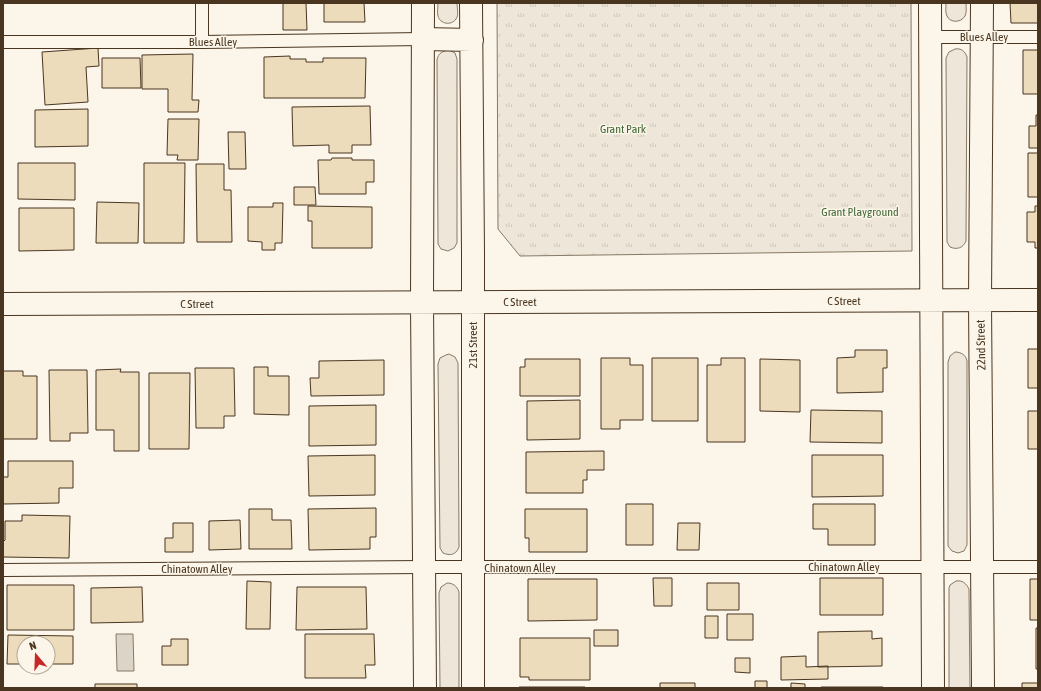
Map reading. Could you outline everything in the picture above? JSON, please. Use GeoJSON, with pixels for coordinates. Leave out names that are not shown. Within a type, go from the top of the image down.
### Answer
{"type":"FeatureCollection","features":[{"type":"Feature","properties":{"kind":"street"},"geometry":{"type":"LineString","coordinates":[[423,3],[422,303],[425,688]]}},
{"type":"Feature","properties":{"kind":"street","name":"21st Street"},"geometry":{"type":"LineString","coordinates":[[471,3],[474,688]]}},
{"type":"Feature","properties":{"kind":"street"},"geometry":{"type":"LineString","coordinates":[[930,3],[933,688]]}},
{"type":"Feature","properties":{"kind":"street","name":"22nd Street"},"geometry":{"type":"LineString","coordinates":[[982,3],[980,300],[983,688]]}},
{"type":"Feature","properties":{"kind":"street"},"geometry":{"type":"LineString","coordinates":[[423,39],[472,40]]}},
{"type":"Feature","properties":{"kind":"street","name":"C Street"},"geometry":{"type":"LineString","coordinates":[[3,304],[1038,300]]}},
{"type":"Feature","properties":{"kind":"lane"},"geometry":{"type":"LineString","coordinates":[[202,3],[202,42]]}},
{"type":"Feature","properties":{"kind":"lane","name":"Blues Alley"},"geometry":{"type":"LineString","coordinates":[[930,37],[1038,37]]}},
{"type":"Feature","properties":{"kind":"lane","name":"Blues Alley"},"geometry":{"type":"LineString","coordinates":[[3,42],[202,42],[423,39]]}},
{"type":"Feature","properties":{"kind":"lane","name":"Chinatown Alley"},"geometry":{"type":"LineString","coordinates":[[3,570],[424,567],[1038,567]]}},
{"type":"Feature","properties":{"kind":"green space"},"geometry":{"type":"Polygon","coordinates":[[[438,3],[457,3],[458,11],[454,21],[451,23],[446,23],[439,19],[438,3]]]}},
{"type":"Feature","properties":{"kind":"green space","name":"Grant Park"},"geometry":{"type":"Polygon","coordinates":[[[497,3],[911,3],[912,251],[520,256],[498,229],[497,3]]]}},
{"type":"Feature","properties":{"kind":"green space"},"geometry":{"type":"Polygon","coordinates":[[[946,3],[966,3],[965,16],[958,21],[953,21],[948,18],[946,14],[946,3]]]}},
{"type":"Feature","properties":{"kind":"green space"},"geometry":{"type":"Polygon","coordinates":[[[955,49],[962,50],[967,57],[966,241],[960,248],[950,247],[947,242],[946,58],[949,52],[955,49]]]}},
{"type":"Feature","properties":{"kind":"green space"},"geometry":{"type":"Polygon","coordinates":[[[449,50],[455,53],[457,59],[457,243],[454,248],[448,251],[441,249],[438,244],[437,60],[441,53],[449,50]]]}},
{"type":"Feature","properties":{"kind":"green space"},"geometry":{"type":"Polygon","coordinates":[[[955,352],[963,354],[967,361],[967,545],[964,551],[958,553],[952,551],[948,546],[948,362],[950,356],[955,352]]]}},
{"type":"Feature","properties":{"kind":"green space"},"geometry":{"type":"Polygon","coordinates":[[[449,354],[455,357],[458,363],[459,547],[456,552],[450,555],[443,553],[440,548],[438,364],[440,358],[449,354]]]}},
{"type":"Feature","properties":{"kind":"green space"},"geometry":{"type":"Polygon","coordinates":[[[956,581],[964,582],[969,589],[970,688],[949,688],[949,588],[950,585],[956,581]]]}},
{"type":"Feature","properties":{"kind":"green space"},"geometry":{"type":"Polygon","coordinates":[[[447,583],[454,585],[459,592],[459,688],[440,688],[439,593],[441,587],[447,583]]]}},
{"type":"Feature","properties":{"kind":"shaded area"},"geometry":{"type":"Polygon","coordinates":[[[116,634],[133,634],[134,671],[117,671],[116,634]]]}},
{"type":"Feature","properties":{"kind":"building"},"geometry":{"type":"Polygon","coordinates":[[[283,3],[306,3],[307,30],[283,30],[283,3]]]}},
{"type":"Feature","properties":{"kind":"building"},"geometry":{"type":"Polygon","coordinates":[[[324,3],[364,3],[365,22],[324,22],[324,3]]]}},
{"type":"Feature","properties":{"kind":"building"},"geometry":{"type":"Polygon","coordinates":[[[1010,3],[1038,3],[1038,23],[1011,23],[1010,3]]]}},
{"type":"Feature","properties":{"kind":"building"},"geometry":{"type":"Polygon","coordinates":[[[98,48],[99,66],[86,67],[88,102],[45,105],[42,52],[98,48]]]}},
{"type":"Feature","properties":{"kind":"building"},"geometry":{"type":"Polygon","coordinates":[[[1023,50],[1038,50],[1038,94],[1023,94],[1023,50]]]}},
{"type":"Feature","properties":{"kind":"building"},"geometry":{"type":"Polygon","coordinates":[[[193,54],[192,100],[199,100],[198,112],[168,112],[168,89],[142,89],[142,55],[193,54]]]}},
{"type":"Feature","properties":{"kind":"building"},"geometry":{"type":"Polygon","coordinates":[[[290,56],[290,59],[306,59],[306,62],[323,62],[323,58],[366,58],[365,98],[264,98],[264,57],[290,56]]]}},
{"type":"Feature","properties":{"kind":"building"},"geometry":{"type":"Polygon","coordinates":[[[102,58],[140,58],[141,88],[102,88],[102,58]]]}},
{"type":"Feature","properties":{"kind":"building"},"geometry":{"type":"Polygon","coordinates":[[[370,106],[371,145],[352,145],[352,153],[329,153],[329,145],[293,146],[292,107],[370,106]]]}},
{"type":"Feature","properties":{"kind":"building"},"geometry":{"type":"Polygon","coordinates":[[[88,109],[88,146],[35,147],[35,110],[88,109]]]}},
{"type":"Feature","properties":{"kind":"building"},"geometry":{"type":"Polygon","coordinates":[[[1036,115],[1038,115],[1038,148],[1029,148],[1029,126],[1036,126],[1036,115]]]}},
{"type":"Feature","properties":{"kind":"building"},"geometry":{"type":"Polygon","coordinates":[[[168,119],[199,119],[198,160],[177,160],[178,155],[167,155],[168,119]]]}},
{"type":"Feature","properties":{"kind":"building"},"geometry":{"type":"Polygon","coordinates":[[[228,132],[245,132],[246,169],[229,169],[228,132]]]}},
{"type":"Feature","properties":{"kind":"building"},"geometry":{"type":"Polygon","coordinates":[[[1028,153],[1038,153],[1038,197],[1028,197],[1028,153]]]}},
{"type":"Feature","properties":{"kind":"building"},"geometry":{"type":"Polygon","coordinates":[[[332,158],[374,160],[374,182],[366,182],[366,194],[319,194],[318,160],[331,160],[332,158]]]}},
{"type":"Feature","properties":{"kind":"building"},"geometry":{"type":"Polygon","coordinates":[[[18,163],[75,163],[75,200],[18,199],[18,163]]]}},
{"type":"Feature","properties":{"kind":"building"},"geometry":{"type":"Polygon","coordinates":[[[144,163],[185,163],[184,243],[144,243],[144,163]]]}},
{"type":"Feature","properties":{"kind":"building"},"geometry":{"type":"Polygon","coordinates":[[[196,164],[224,164],[224,190],[231,190],[232,242],[197,242],[196,164]]]}},
{"type":"Feature","properties":{"kind":"building"},"geometry":{"type":"Polygon","coordinates":[[[294,187],[315,187],[316,205],[294,205],[294,187]]]}},
{"type":"Feature","properties":{"kind":"building"},"geometry":{"type":"Polygon","coordinates":[[[97,202],[139,203],[138,243],[96,243],[97,202]]]}},
{"type":"Feature","properties":{"kind":"building"},"geometry":{"type":"Polygon","coordinates":[[[273,203],[283,203],[282,243],[275,243],[275,250],[262,250],[262,242],[248,241],[248,207],[273,207],[273,203]]]}},
{"type":"Feature","properties":{"kind":"building"},"geometry":{"type":"Polygon","coordinates":[[[308,206],[372,207],[372,248],[312,248],[312,221],[308,221],[308,206]]]}},
{"type":"Feature","properties":{"kind":"building"},"geometry":{"type":"Polygon","coordinates":[[[1035,206],[1038,206],[1038,248],[1035,248],[1035,242],[1027,242],[1027,212],[1035,212],[1035,206]]]}},
{"type":"Feature","properties":{"kind":"building"},"geometry":{"type":"Polygon","coordinates":[[[19,208],[74,208],[74,250],[19,251],[19,208]]]}},
{"type":"Feature","properties":{"kind":"building"},"geometry":{"type":"Polygon","coordinates":[[[1028,349],[1038,349],[1038,388],[1028,388],[1028,349]]]}},
{"type":"Feature","properties":{"kind":"building"},"geometry":{"type":"Polygon","coordinates":[[[855,350],[887,350],[887,368],[883,368],[883,392],[837,393],[837,358],[855,357],[855,350]]]}},
{"type":"Feature","properties":{"kind":"building"},"geometry":{"type":"Polygon","coordinates":[[[601,358],[630,358],[630,365],[643,365],[643,420],[620,420],[620,429],[601,429],[601,358]]]}},
{"type":"Feature","properties":{"kind":"building"},"geometry":{"type":"Polygon","coordinates":[[[652,358],[698,358],[698,421],[652,421],[652,358]]]}},
{"type":"Feature","properties":{"kind":"building"},"geometry":{"type":"Polygon","coordinates":[[[721,358],[745,358],[745,442],[707,442],[707,365],[721,365],[721,358]]]}},
{"type":"Feature","properties":{"kind":"building"},"geometry":{"type":"Polygon","coordinates":[[[525,359],[580,359],[580,396],[520,396],[520,367],[525,367],[525,359]]]}},
{"type":"Feature","properties":{"kind":"building"},"geometry":{"type":"Polygon","coordinates":[[[760,359],[800,360],[800,412],[760,411],[760,359]]]}},
{"type":"Feature","properties":{"kind":"building"},"geometry":{"type":"Polygon","coordinates":[[[384,360],[384,395],[311,396],[310,378],[319,378],[319,361],[384,360]]]}},
{"type":"Feature","properties":{"kind":"building"},"geometry":{"type":"Polygon","coordinates":[[[254,367],[268,367],[268,376],[289,376],[289,415],[254,414],[254,367]]]}},
{"type":"Feature","properties":{"kind":"building"},"geometry":{"type":"Polygon","coordinates":[[[195,368],[234,368],[235,416],[224,416],[224,428],[196,428],[195,368]]]}},
{"type":"Feature","properties":{"kind":"building"},"geometry":{"type":"Polygon","coordinates":[[[121,369],[120,372],[139,372],[139,451],[114,451],[114,430],[96,430],[96,370],[121,369]]]}},
{"type":"Feature","properties":{"kind":"building"},"geometry":{"type":"Polygon","coordinates":[[[49,370],[87,370],[88,433],[70,433],[70,441],[50,441],[49,370]]]}},
{"type":"Feature","properties":{"kind":"building"},"geometry":{"type":"Polygon","coordinates":[[[3,371],[23,371],[23,376],[37,376],[37,439],[3,439],[3,371]]]}},
{"type":"Feature","properties":{"kind":"building"},"geometry":{"type":"Polygon","coordinates":[[[149,373],[190,373],[189,449],[149,449],[149,373]]]}},
{"type":"Feature","properties":{"kind":"building"},"geometry":{"type":"Polygon","coordinates":[[[580,400],[580,439],[527,440],[527,401],[580,400]]]}},
{"type":"Feature","properties":{"kind":"building"},"geometry":{"type":"Polygon","coordinates":[[[376,405],[376,445],[309,446],[309,406],[376,405]]]}},
{"type":"Feature","properties":{"kind":"building"},"geometry":{"type":"Polygon","coordinates":[[[811,410],[882,411],[882,443],[810,442],[811,410]]]}},
{"type":"Feature","properties":{"kind":"building"},"geometry":{"type":"Polygon","coordinates":[[[1028,411],[1038,411],[1038,449],[1028,449],[1028,411]]]}},
{"type":"Feature","properties":{"kind":"building"},"geometry":{"type":"Polygon","coordinates":[[[604,451],[604,470],[587,470],[587,480],[583,480],[583,493],[526,493],[526,452],[604,451]]]}},
{"type":"Feature","properties":{"kind":"building"},"geometry":{"type":"Polygon","coordinates":[[[375,455],[375,495],[309,496],[308,456],[375,455]]]}},
{"type":"Feature","properties":{"kind":"building"},"geometry":{"type":"Polygon","coordinates":[[[812,455],[883,455],[883,496],[812,497],[812,455]]]}},
{"type":"Feature","properties":{"kind":"building"},"geometry":{"type":"Polygon","coordinates":[[[8,461],[73,461],[73,488],[59,488],[59,503],[3,504],[3,477],[8,477],[8,461]]]}},
{"type":"Feature","properties":{"kind":"building"},"geometry":{"type":"Polygon","coordinates":[[[626,504],[653,504],[653,545],[626,545],[626,504]]]}},
{"type":"Feature","properties":{"kind":"building"},"geometry":{"type":"Polygon","coordinates":[[[813,504],[875,504],[875,545],[828,545],[828,529],[813,529],[813,504]]]}},
{"type":"Feature","properties":{"kind":"building"},"geometry":{"type":"Polygon","coordinates":[[[376,508],[376,537],[370,537],[370,549],[309,550],[308,509],[376,508]]]}},
{"type":"Feature","properties":{"kind":"building"},"geometry":{"type":"Polygon","coordinates":[[[249,509],[272,509],[272,520],[291,520],[292,549],[249,549],[249,509]]]}},
{"type":"Feature","properties":{"kind":"building"},"geometry":{"type":"Polygon","coordinates":[[[525,509],[587,509],[587,552],[529,552],[529,538],[525,538],[525,509]]]}},
{"type":"Feature","properties":{"kind":"building"},"geometry":{"type":"Polygon","coordinates":[[[22,515],[70,516],[69,558],[3,557],[5,521],[22,521],[22,515]]]}},
{"type":"Feature","properties":{"kind":"building"},"geometry":{"type":"Polygon","coordinates":[[[240,520],[241,549],[209,550],[209,521],[240,520]]]}},
{"type":"Feature","properties":{"kind":"building"},"geometry":{"type":"Polygon","coordinates":[[[173,523],[193,523],[193,552],[165,552],[165,538],[173,538],[173,523]]]}},
{"type":"Feature","properties":{"kind":"building"},"geometry":{"type":"Polygon","coordinates":[[[678,523],[700,523],[699,550],[677,550],[678,523]]]}},
{"type":"Feature","properties":{"kind":"building"},"geometry":{"type":"Polygon","coordinates":[[[653,578],[672,578],[672,606],[654,606],[653,578]]]}},
{"type":"Feature","properties":{"kind":"building"},"geometry":{"type":"Polygon","coordinates":[[[820,578],[883,578],[883,615],[820,615],[820,578]]]}},
{"type":"Feature","properties":{"kind":"building"},"geometry":{"type":"Polygon","coordinates":[[[528,579],[597,579],[597,620],[528,621],[528,579]]]}},
{"type":"Feature","properties":{"kind":"building"},"geometry":{"type":"Polygon","coordinates":[[[1030,579],[1038,579],[1038,620],[1030,620],[1030,579]]]}},
{"type":"Feature","properties":{"kind":"building"},"geometry":{"type":"Polygon","coordinates":[[[247,581],[271,582],[270,629],[246,629],[247,581]]]}},
{"type":"Feature","properties":{"kind":"building"},"geometry":{"type":"Polygon","coordinates":[[[707,583],[739,583],[739,610],[707,610],[707,583]]]}},
{"type":"Feature","properties":{"kind":"building"},"geometry":{"type":"Polygon","coordinates":[[[7,585],[74,585],[74,630],[7,630],[7,585]]]}},
{"type":"Feature","properties":{"kind":"building"},"geometry":{"type":"Polygon","coordinates":[[[142,587],[143,622],[91,623],[91,588],[142,587]]]}},
{"type":"Feature","properties":{"kind":"building"},"geometry":{"type":"Polygon","coordinates":[[[297,587],[366,587],[367,629],[296,630],[297,587]]]}},
{"type":"Feature","properties":{"kind":"building"},"geometry":{"type":"Polygon","coordinates":[[[727,614],[753,614],[753,640],[727,640],[727,614]]]}},
{"type":"Feature","properties":{"kind":"building"},"geometry":{"type":"Polygon","coordinates":[[[705,616],[718,616],[718,638],[705,638],[705,616]]]}},
{"type":"Feature","properties":{"kind":"building"},"geometry":{"type":"Polygon","coordinates":[[[1036,628],[1038,628],[1038,669],[1036,669],[1036,628]]]}},
{"type":"Feature","properties":{"kind":"building"},"geometry":{"type":"Polygon","coordinates":[[[594,630],[618,630],[618,646],[594,646],[594,630]]]}},
{"type":"Feature","properties":{"kind":"building"},"geometry":{"type":"Polygon","coordinates":[[[872,631],[872,639],[882,638],[882,666],[818,667],[818,632],[872,631]]]}},
{"type":"Feature","properties":{"kind":"building"},"geometry":{"type":"Polygon","coordinates":[[[305,634],[374,634],[375,665],[365,665],[366,678],[305,678],[305,634]]]}},
{"type":"Feature","properties":{"kind":"building"},"geometry":{"type":"Polygon","coordinates":[[[8,635],[16,635],[16,664],[7,664],[8,635]]]}},
{"type":"Feature","properties":{"kind":"building"},"geometry":{"type":"Polygon","coordinates":[[[56,636],[73,636],[73,664],[56,664],[56,636]]]}},
{"type":"Feature","properties":{"kind":"building"},"geometry":{"type":"Polygon","coordinates":[[[520,638],[590,638],[590,680],[529,680],[529,677],[520,677],[520,638]]]}},
{"type":"Feature","properties":{"kind":"building"},"geometry":{"type":"Polygon","coordinates":[[[171,639],[188,639],[188,665],[162,665],[162,646],[171,646],[171,639]]]}},
{"type":"Feature","properties":{"kind":"building"},"geometry":{"type":"Polygon","coordinates":[[[806,656],[806,667],[828,666],[828,679],[781,680],[781,657],[806,656]]]}},
{"type":"Feature","properties":{"kind":"building"},"geometry":{"type":"Polygon","coordinates":[[[735,658],[750,658],[750,673],[735,672],[735,658]]]}},
{"type":"Feature","properties":{"kind":"building"},"geometry":{"type":"Polygon","coordinates":[[[755,681],[767,681],[767,688],[755,688],[755,681]]]}},
{"type":"Feature","properties":{"kind":"building"},"geometry":{"type":"Polygon","coordinates":[[[660,683],[695,683],[695,688],[660,688],[660,683]]]}},
{"type":"Feature","properties":{"kind":"building"},"geometry":{"type":"Polygon","coordinates":[[[791,683],[805,684],[805,688],[791,688],[791,683]]]}},
{"type":"Feature","properties":{"kind":"building"},"geometry":{"type":"Polygon","coordinates":[[[1022,683],[1038,683],[1038,688],[1022,688],[1022,683]]]}},
{"type":"Feature","properties":{"kind":"building"},"geometry":{"type":"Polygon","coordinates":[[[95,684],[137,684],[137,688],[95,688],[95,684]]]}},
{"type":"Feature","properties":{"kind":"building"},"geometry":{"type":"Polygon","coordinates":[[[585,687],[585,688],[519,688],[585,687]]]}},
{"type":"Feature","properties":{"kind":"building"},"geometry":{"type":"Polygon","coordinates":[[[883,687],[883,688],[821,688],[883,687]]]}},
{"type":"Feature","properties":{"kind":"park label","name":"Grant Playground"},"geometry":{"type":"Point","coordinates":[860,212]}}]}
